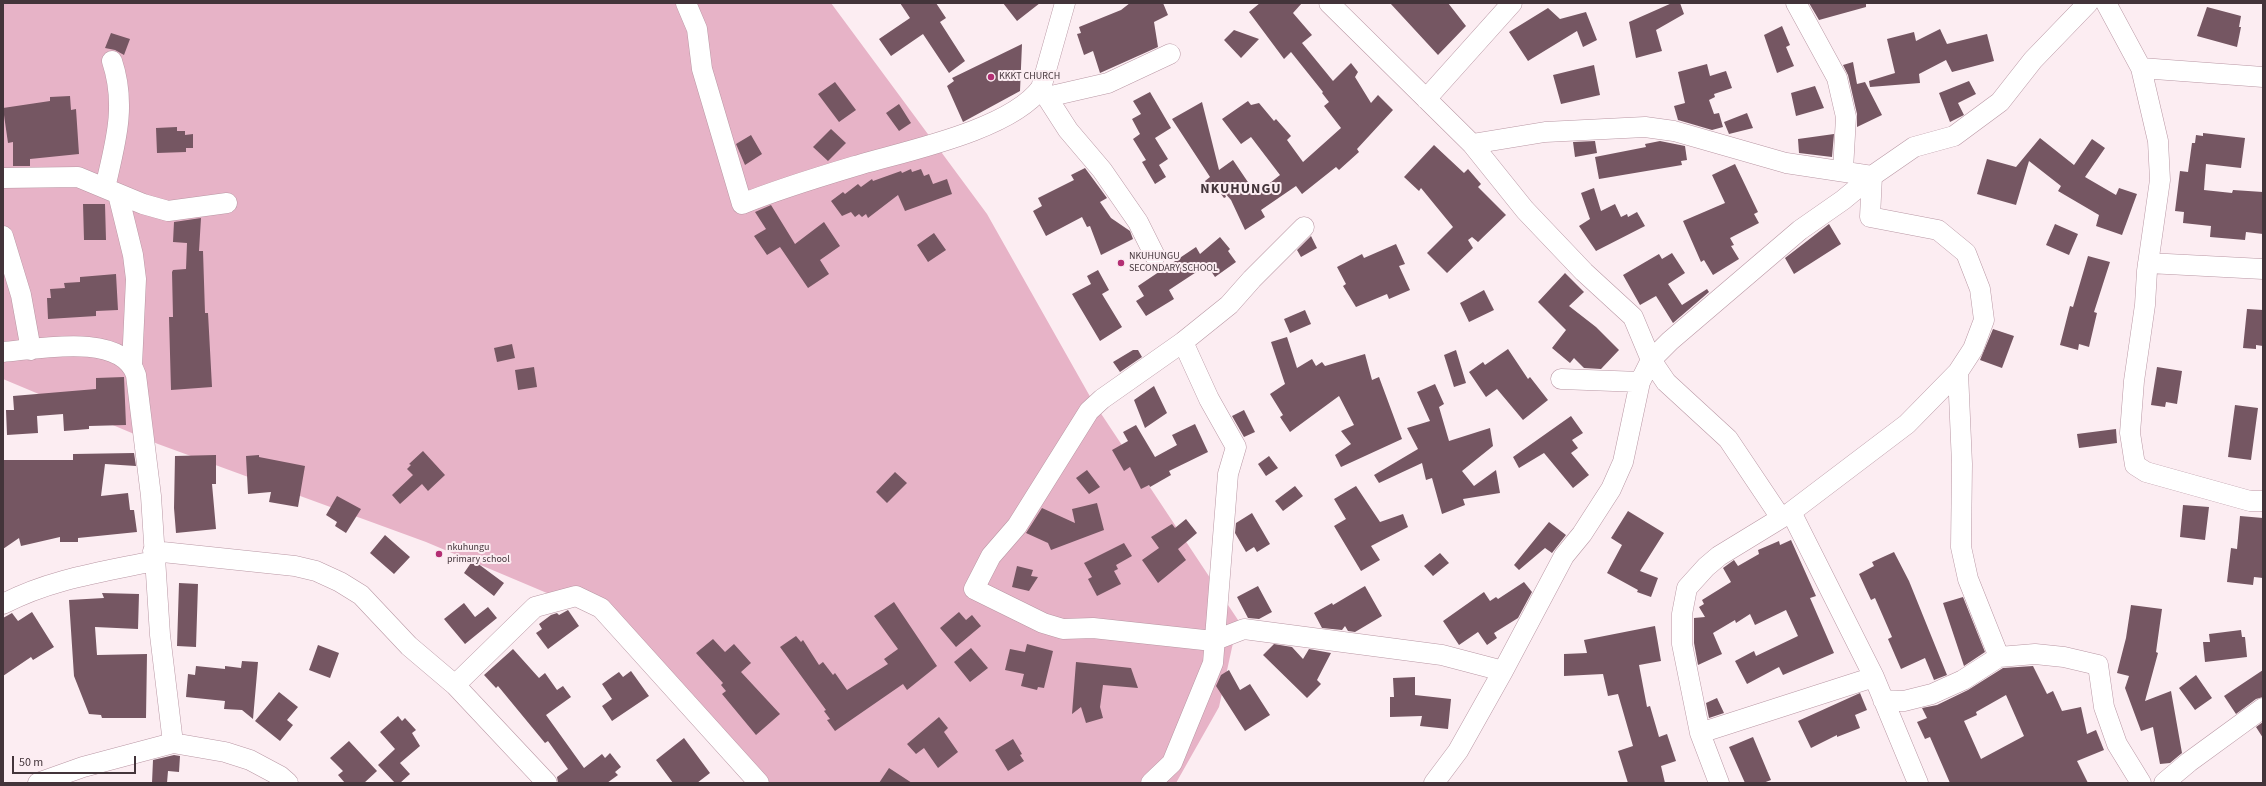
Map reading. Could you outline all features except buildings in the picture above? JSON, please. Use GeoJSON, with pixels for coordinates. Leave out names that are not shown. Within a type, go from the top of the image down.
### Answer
{"type":"FeatureCollection","features":[{"type":"Feature","properties":{"kind":"street"},"geometry":{"type":"LineString","coordinates":[[686,3],[697,29],[702,69],[742,204],[778,190],[974,132],[1019,108],[1044,92],[1108,83],[1170,54]]}},
{"type":"Feature","properties":{"kind":"street"},"geometry":{"type":"LineString","coordinates":[[1066,3],[1044,92],[1068,130],[1102,170],[1138,222],[1156,256]]}},
{"type":"Feature","properties":{"kind":"street"},"geometry":{"type":"LineString","coordinates":[[1329,3],[1472,144],[1525,210],[1584,272],[1633,317],[1651,360],[1666,382],[1716,426],[1728,439],[1786,515],[1874,677],[1918,783]]}},
{"type":"Feature","properties":{"kind":"street"},"geometry":{"type":"LineString","coordinates":[[1426,99],[1512,3]]}},
{"type":"Feature","properties":{"kind":"street"},"geometry":{"type":"LineString","coordinates":[[1796,3],[1837,78],[1846,117],[1843,170]]}},
{"type":"Feature","properties":{"kind":"street"},"geometry":{"type":"LineString","coordinates":[[1434,783],[1458,751],[1503,671],[1564,556],[1582,534],[1610,489],[1623,462],[1640,382],[1651,360],[1670,341],[1800,230],[1843,200],[1872,176],[1914,147],[1954,136],[2000,102],[2033,60],[2088,3]]}},
{"type":"Feature","properties":{"kind":"street"},"geometry":{"type":"LineString","coordinates":[[2106,3],[2141,68],[2158,141],[2160,180],[2134,381],[2130,433],[2136,465],[2146,472],[2250,501],[2263,501]]}},
{"type":"Feature","properties":{"kind":"street"},"geometry":{"type":"LineString","coordinates":[[112,61],[120,89],[119,123],[112,191],[133,255],[136,279],[132,365],[136,375],[151,496],[154,556],[173,743]]}},
{"type":"Feature","properties":{"kind":"street"},"geometry":{"type":"LineString","coordinates":[[2141,68],[2263,77]]}},
{"type":"Feature","properties":{"kind":"street"},"geometry":{"type":"LineString","coordinates":[[1472,144],[1545,132],[1645,127],[1674,131],[1786,163],[1843,170],[1872,176]]}},
{"type":"Feature","properties":{"kind":"street"},"geometry":{"type":"LineString","coordinates":[[1719,783],[1700,733],[1682,644],[1682,614],[1687,588],[1706,567],[1719,556],[1786,515],[1906,424],[1958,372],[1973,349],[1984,320],[1980,289],[1966,253],[1938,230],[1870,217],[1872,176]]}},
{"type":"Feature","properties":{"kind":"street"},"geometry":{"type":"LineString","coordinates":[[3,178],[78,177],[155,208],[168,210],[227,203]]}},
{"type":"Feature","properties":{"kind":"street"},"geometry":{"type":"LineString","coordinates":[[1304,227],[1252,279],[1229,305],[1183,342],[1102,399],[1089,411],[1017,526],[991,556],[974,589],[1043,623],[1063,629],[1093,628],[1214,641],[1244,629],[1442,655],[1503,671]]}},
{"type":"Feature","properties":{"kind":"street"},"geometry":{"type":"LineString","coordinates":[[3,236],[20,288],[31,350]]}},
{"type":"Feature","properties":{"kind":"street"},"geometry":{"type":"LineString","coordinates":[[2148,264],[2263,269]]}},
{"type":"Feature","properties":{"kind":"street"},"geometry":{"type":"LineString","coordinates":[[1151,783],[1172,763],[1213,663],[1228,474],[1236,447],[1209,399],[1183,342]]}},
{"type":"Feature","properties":{"kind":"street"},"geometry":{"type":"LineString","coordinates":[[3,352],[93,346],[113,351],[132,365]]}},
{"type":"Feature","properties":{"kind":"street"},"geometry":{"type":"LineString","coordinates":[[1958,372],[1962,464],[1961,546],[1968,579],[1999,657]]}},
{"type":"Feature","properties":{"kind":"street"},"geometry":{"type":"LineString","coordinates":[[1561,379],[1640,382]]}},
{"type":"Feature","properties":{"kind":"street"},"geometry":{"type":"LineString","coordinates":[[3,604],[25,593],[62,580],[154,556],[295,566],[316,571],[340,582],[361,595],[409,646],[455,684],[546,783]]}},
{"type":"Feature","properties":{"kind":"street"},"geometry":{"type":"LineString","coordinates":[[455,684],[535,607],[576,596],[601,608],[759,783]]}},
{"type":"Feature","properties":{"kind":"street"},"geometry":{"type":"LineString","coordinates":[[1883,700],[1904,701],[1932,694],[1963,680],[1999,657],[2035,654],[2064,657],[2098,665],[2104,707],[2117,744],[2141,783]]}},
{"type":"Feature","properties":{"kind":"street"},"geometry":{"type":"LineString","coordinates":[[1700,733],[1874,677]]}},
{"type":"Feature","properties":{"kind":"street"},"geometry":{"type":"LineString","coordinates":[[2164,783],[2189,762],[2263,708]]}},
{"type":"Feature","properties":{"kind":"street"},"geometry":{"type":"LineString","coordinates":[[38,783],[83,767],[173,743],[225,752],[250,760],[280,776],[288,783]]}},
{"type":"Feature","properties":{"kind":"shaded area"},"geometry":{"type":"Polygon","coordinates":[[[3,3],[831,3],[987,214],[1092,400],[1238,620],[1219,707],[1176,783],[760,783],[618,623],[426,542],[158,444],[3,379],[3,3]]]}},
{"type":"Feature","properties":{"kind":"place","name":"KKKT CHURCH"},"geometry":{"type":"Point","coordinates":[991,77]}},
{"type":"Feature","properties":{"kind":"place","name":"NKUHUNGU SECONDARY SCHOOL"},"geometry":{"type":"Point","coordinates":[1121,263]}},
{"type":"Feature","properties":{"kind":"place","name":"nkuhungu primary school"},"geometry":{"type":"Point","coordinates":[439,554]}},
{"type":"Feature","properties":{"kind":"district","name":"NKUHUNGU"},"geometry":{"type":"Point","coordinates":[1241,190]}}]}
